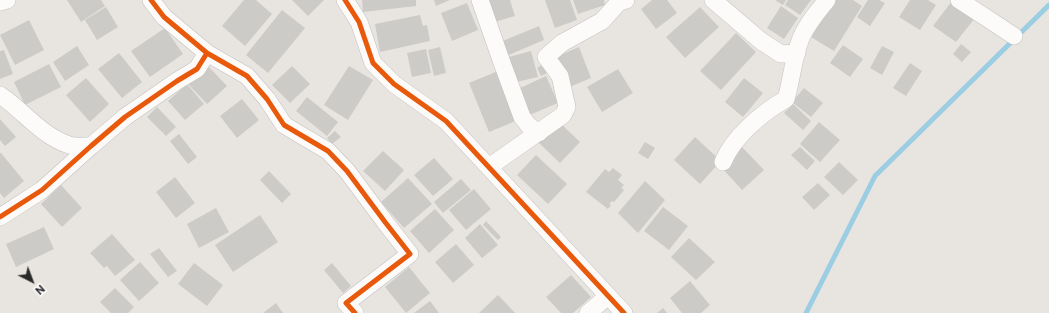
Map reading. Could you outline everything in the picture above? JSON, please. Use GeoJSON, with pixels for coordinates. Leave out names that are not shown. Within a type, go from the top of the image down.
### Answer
{"type":"FeatureCollection","features":[{"type":"Feature","properties":{"kind":"street"},"geometry":{"type":"LineString","coordinates":[[0,2],[7,0]]}},
{"type":"Feature","properties":{"kind":"street"},"geometry":{"type":"LineString","coordinates":[[151,0],[164,17],[208,53],[247,76],[267,99],[284,125],[328,150],[347,171],[410,254],[346,303],[354,313]]}},
{"type":"Feature","properties":{"kind":"street"},"geometry":{"type":"LineString","coordinates":[[345,0],[359,22],[373,62],[394,84],[446,121],[624,313]]}},
{"type":"Feature","properties":{"kind":"street"},"geometry":{"type":"LineString","coordinates":[[480,0],[522,117],[529,126],[539,133]]}},
{"type":"Feature","properties":{"kind":"street"},"geometry":{"type":"LineString","coordinates":[[713,0],[761,41],[782,54],[797,53]]}},
{"type":"Feature","properties":{"kind":"street"},"geometry":{"type":"LineString","coordinates":[[723,162],[725,156],[734,143],[748,128],[773,106],[786,99],[800,39],[809,21],[827,0]]}},
{"type":"Feature","properties":{"kind":"street"},"geometry":{"type":"LineString","coordinates":[[959,0],[1014,36]]}},
{"type":"Feature","properties":{"kind":"street"},"geometry":{"type":"LineString","coordinates":[[489,167],[539,133],[562,115],[567,107],[560,76],[546,57],[562,43],[602,21],[621,1]]}},
{"type":"Feature","properties":{"kind":"street"},"geometry":{"type":"LineString","coordinates":[[0,217],[42,190],[125,117],[197,69],[208,53]]}},
{"type":"Feature","properties":{"kind":"street"},"geometry":{"type":"LineString","coordinates":[[0,95],[12,103],[42,131],[54,138],[70,145],[91,146]]}},
{"type":"Feature","properties":{"kind":"street"},"geometry":{"type":"LineString","coordinates":[[588,313],[608,296]]}},
{"type":"Feature","properties":{"kind":"building"},"geometry":{"type":"Polygon","coordinates":[[[67,0],[101,0],[105,6],[81,22],[67,0]]]}},
{"type":"Feature","properties":{"kind":"building"},"geometry":{"type":"Polygon","coordinates":[[[244,0],[256,0],[272,14],[245,46],[222,26],[244,0]]]}},
{"type":"Feature","properties":{"kind":"building"},"geometry":{"type":"Polygon","coordinates":[[[292,0],[324,0],[308,16],[292,0]]]}},
{"type":"Feature","properties":{"kind":"building"},"geometry":{"type":"Polygon","coordinates":[[[362,0],[416,0],[416,6],[363,12],[362,0]]]}},
{"type":"Feature","properties":{"kind":"building"},"geometry":{"type":"Polygon","coordinates":[[[434,0],[450,0],[436,6],[434,0]]]}},
{"type":"Feature","properties":{"kind":"building"},"geometry":{"type":"Polygon","coordinates":[[[484,0],[510,0],[515,16],[491,23],[484,0]]]}},
{"type":"Feature","properties":{"kind":"building"},"geometry":{"type":"Polygon","coordinates":[[[545,0],[570,0],[577,20],[555,28],[545,0]]]}},
{"type":"Feature","properties":{"kind":"building"},"geometry":{"type":"Polygon","coordinates":[[[573,0],[604,0],[605,5],[578,14],[573,0]]]}},
{"type":"Feature","properties":{"kind":"building"},"geometry":{"type":"Polygon","coordinates":[[[652,0],[667,0],[677,13],[656,29],[641,9],[652,0]]]}},
{"type":"Feature","properties":{"kind":"building"},"geometry":{"type":"Polygon","coordinates":[[[775,0],[786,0],[783,5],[775,0]]]}},
{"type":"Feature","properties":{"kind":"building"},"geometry":{"type":"Polygon","coordinates":[[[788,0],[811,0],[800,15],[785,5],[788,0]]]}},
{"type":"Feature","properties":{"kind":"building"},"geometry":{"type":"Polygon","coordinates":[[[834,0],[853,0],[862,6],[834,51],[811,37],[834,0]]]}},
{"type":"Feature","properties":{"kind":"building"},"geometry":{"type":"Polygon","coordinates":[[[868,0],[879,0],[885,3],[870,26],[857,17],[868,0]]]}},
{"type":"Feature","properties":{"kind":"building"},"geometry":{"type":"Polygon","coordinates":[[[910,0],[928,0],[936,5],[920,30],[899,17],[910,0]]]}},
{"type":"Feature","properties":{"kind":"building"},"geometry":{"type":"Polygon","coordinates":[[[952,1],[975,18],[956,42],[933,26],[952,1]]]}},
{"type":"Feature","properties":{"kind":"building"},"geometry":{"type":"Polygon","coordinates":[[[467,3],[478,30],[452,41],[441,13],[467,3]]]}},
{"type":"Feature","properties":{"kind":"building"},"geometry":{"type":"Polygon","coordinates":[[[781,6],[798,18],[784,39],[767,28],[781,6]]]}},
{"type":"Feature","properties":{"kind":"building"},"geometry":{"type":"Polygon","coordinates":[[[106,7],[118,27],[97,40],[85,20],[106,7]]]}},
{"type":"Feature","properties":{"kind":"building"},"geometry":{"type":"Polygon","coordinates":[[[700,7],[719,27],[685,58],[666,37],[700,7]]]}},
{"type":"Feature","properties":{"kind":"building"},"geometry":{"type":"Polygon","coordinates":[[[282,10],[305,28],[268,73],[246,55],[282,10]]]}},
{"type":"Feature","properties":{"kind":"building"},"geometry":{"type":"Polygon","coordinates":[[[420,15],[423,26],[427,25],[430,41],[380,52],[375,24],[420,15]]]}},
{"type":"Feature","properties":{"kind":"building"},"geometry":{"type":"Polygon","coordinates":[[[29,20],[44,50],[15,65],[0,35],[29,20]]]}},
{"type":"Feature","properties":{"kind":"building"},"geometry":{"type":"Polygon","coordinates":[[[539,26],[544,40],[504,57],[498,43],[539,26]]]}},
{"type":"Feature","properties":{"kind":"building"},"geometry":{"type":"Polygon","coordinates":[[[165,28],[183,54],[150,77],[131,51],[165,28]]]}},
{"type":"Feature","properties":{"kind":"building"},"geometry":{"type":"Polygon","coordinates":[[[736,33],[756,52],[721,90],[700,71],[736,33]]]}},
{"type":"Feature","properties":{"kind":"building"},"geometry":{"type":"Polygon","coordinates":[[[961,44],[971,52],[962,62],[953,54],[961,44]]]}},
{"type":"Feature","properties":{"kind":"building"},"geometry":{"type":"Polygon","coordinates":[[[843,45],[863,59],[850,77],[830,63],[843,45]]]}},
{"type":"Feature","properties":{"kind":"building"},"geometry":{"type":"Polygon","coordinates":[[[77,46],[89,65],[65,81],[53,62],[77,46]]]}},
{"type":"Feature","properties":{"kind":"building"},"geometry":{"type":"Polygon","coordinates":[[[882,46],[894,52],[882,75],[870,68],[882,46]]]}},
{"type":"Feature","properties":{"kind":"building"},"geometry":{"type":"Polygon","coordinates":[[[440,47],[446,73],[434,76],[428,50],[440,47]]]}},
{"type":"Feature","properties":{"kind":"building"},"geometry":{"type":"Polygon","coordinates":[[[579,47],[591,78],[567,88],[555,57],[579,47]]]}},
{"type":"Feature","properties":{"kind":"building"},"geometry":{"type":"Polygon","coordinates":[[[426,49],[431,73],[412,77],[407,53],[426,49]]]}},
{"type":"Feature","properties":{"kind":"building"},"geometry":{"type":"Polygon","coordinates":[[[4,50],[13,74],[0,79],[0,51],[4,50]]]}},
{"type":"Feature","properties":{"kind":"building"},"geometry":{"type":"Polygon","coordinates":[[[531,51],[538,77],[512,83],[505,58],[531,51]]]}},
{"type":"Feature","properties":{"kind":"building"},"geometry":{"type":"Polygon","coordinates":[[[119,53],[142,82],[122,98],[98,69],[119,53]]]}},
{"type":"Feature","properties":{"kind":"building"},"geometry":{"type":"Polygon","coordinates":[[[545,63],[549,72],[541,76],[537,68],[545,63]]]}},
{"type":"Feature","properties":{"kind":"building"},"geometry":{"type":"Polygon","coordinates":[[[910,63],[922,71],[906,96],[893,88],[910,63]]]}},
{"type":"Feature","properties":{"kind":"building"},"geometry":{"type":"Polygon","coordinates":[[[49,64],[61,87],[25,105],[14,82],[49,64]]]}},
{"type":"Feature","properties":{"kind":"building"},"geometry":{"type":"Polygon","coordinates":[[[208,66],[227,86],[207,104],[188,84],[208,66]]]}},
{"type":"Feature","properties":{"kind":"building"},"geometry":{"type":"Polygon","coordinates":[[[292,66],[310,84],[290,103],[272,85],[292,66]]]}},
{"type":"Feature","properties":{"kind":"building"},"geometry":{"type":"Polygon","coordinates":[[[349,66],[373,80],[348,120],[324,105],[349,66]]]}},
{"type":"Feature","properties":{"kind":"building"},"geometry":{"type":"Polygon","coordinates":[[[618,69],[633,93],[602,112],[587,87],[618,69]]]}},
{"type":"Feature","properties":{"kind":"building"},"geometry":{"type":"Polygon","coordinates":[[[498,71],[518,120],[489,132],[469,83],[498,71]]]}},
{"type":"Feature","properties":{"kind":"building"},"geometry":{"type":"Polygon","coordinates":[[[546,76],[558,103],[527,116],[516,90],[546,76]]]}},
{"type":"Feature","properties":{"kind":"building"},"geometry":{"type":"Polygon","coordinates":[[[86,78],[109,104],[90,122],[66,95],[86,78]]]}},
{"type":"Feature","properties":{"kind":"building"},"geometry":{"type":"Polygon","coordinates":[[[744,78],[763,93],[743,117],[725,102],[744,78]]]}},
{"type":"Feature","properties":{"kind":"building"},"geometry":{"type":"Polygon","coordinates":[[[187,84],[204,104],[185,120],[168,101],[187,84]]]}},
{"type":"Feature","properties":{"kind":"building"},"geometry":{"type":"Polygon","coordinates":[[[804,88],[823,103],[811,117],[792,102],[804,88]]]}},
{"type":"Feature","properties":{"kind":"building"},"geometry":{"type":"Polygon","coordinates":[[[307,97],[338,122],[327,136],[296,111],[307,97]]]}},
{"type":"Feature","properties":{"kind":"building"},"geometry":{"type":"Polygon","coordinates":[[[242,99],[259,120],[237,138],[220,116],[242,99]]]}},
{"type":"Feature","properties":{"kind":"building"},"geometry":{"type":"Polygon","coordinates":[[[793,104],[811,121],[803,130],[784,113],[793,104]]]}},
{"type":"Feature","properties":{"kind":"building"},"geometry":{"type":"Polygon","coordinates":[[[157,107],[176,127],[166,136],[147,117],[157,107]]]}},
{"type":"Feature","properties":{"kind":"building"},"geometry":{"type":"Polygon","coordinates":[[[0,119],[16,137],[5,146],[0,140],[0,119]]]}},
{"type":"Feature","properties":{"kind":"building"},"geometry":{"type":"Polygon","coordinates":[[[558,121],[580,142],[560,163],[538,142],[558,121]]]}},
{"type":"Feature","properties":{"kind":"building"},"geometry":{"type":"Polygon","coordinates":[[[819,122],[840,140],[820,162],[800,144],[819,122]]]}},
{"type":"Feature","properties":{"kind":"building"},"geometry":{"type":"Polygon","coordinates":[[[335,131],[341,137],[332,144],[327,138],[335,131]]]}},
{"type":"Feature","properties":{"kind":"building"},"geometry":{"type":"Polygon","coordinates":[[[179,134],[197,157],[188,164],[170,141],[179,134]]]}},
{"type":"Feature","properties":{"kind":"building"},"geometry":{"type":"Polygon","coordinates":[[[695,137],[721,161],[700,184],[674,160],[695,137]]]}},
{"type":"Feature","properties":{"kind":"building"},"geometry":{"type":"Polygon","coordinates":[[[645,142],[655,148],[648,159],[638,153],[645,142]]]}},
{"type":"Feature","properties":{"kind":"building"},"geometry":{"type":"Polygon","coordinates":[[[742,147],[764,170],[742,190],[721,167],[742,147]]]}},
{"type":"Feature","properties":{"kind":"building"},"geometry":{"type":"Polygon","coordinates":[[[800,147],[815,161],[807,170],[791,155],[800,147]]]}},
{"type":"Feature","properties":{"kind":"building"},"geometry":{"type":"Polygon","coordinates":[[[383,151],[404,170],[385,191],[363,171],[383,151]]]}},
{"type":"Feature","properties":{"kind":"building"},"geometry":{"type":"Polygon","coordinates":[[[0,153],[24,181],[4,198],[0,193],[0,153]]]}},
{"type":"Feature","properties":{"kind":"building"},"geometry":{"type":"Polygon","coordinates":[[[536,155],[567,184],[548,204],[517,175],[536,155]]]}},
{"type":"Feature","properties":{"kind":"building"},"geometry":{"type":"Polygon","coordinates":[[[434,158],[453,179],[433,196],[414,175],[434,158]]]}},
{"type":"Feature","properties":{"kind":"building"},"geometry":{"type":"Polygon","coordinates":[[[839,162],[858,180],[843,195],[824,177],[839,162]]]}},
{"type":"Feature","properties":{"kind":"building"},"geometry":{"type":"Polygon","coordinates":[[[613,168],[622,175],[618,180],[624,185],[621,188],[624,190],[614,202],[612,201],[609,204],[611,205],[608,209],[586,192],[605,169],[609,172],[613,168]]]}},
{"type":"Feature","properties":{"kind":"building"},"geometry":{"type":"Polygon","coordinates":[[[269,171],[291,194],[282,203],[260,180],[269,171]]]}},
{"type":"Feature","properties":{"kind":"building"},"geometry":{"type":"Polygon","coordinates":[[[175,177],[195,203],[176,218],[156,192],[175,177]]]}},
{"type":"Feature","properties":{"kind":"building"},"geometry":{"type":"Polygon","coordinates":[[[408,178],[432,204],[404,228],[381,202],[408,178]]]}},
{"type":"Feature","properties":{"kind":"building"},"geometry":{"type":"Polygon","coordinates":[[[461,179],[471,190],[443,213],[434,202],[461,179]]]}},
{"type":"Feature","properties":{"kind":"building"},"geometry":{"type":"Polygon","coordinates":[[[645,181],[665,200],[638,233],[618,213],[645,181]]]}},
{"type":"Feature","properties":{"kind":"building"},"geometry":{"type":"Polygon","coordinates":[[[818,183],[830,195],[814,210],[802,197],[818,183]]]}},
{"type":"Feature","properties":{"kind":"building"},"geometry":{"type":"Polygon","coordinates":[[[61,185],[82,208],[62,227],[41,204],[61,185]]]}},
{"type":"Feature","properties":{"kind":"building"},"geometry":{"type":"Polygon","coordinates":[[[474,189],[491,209],[466,230],[449,210],[474,189]]]}},
{"type":"Feature","properties":{"kind":"building"},"geometry":{"type":"Polygon","coordinates":[[[663,207],[688,226],[669,250],[644,231],[663,207]]]}},
{"type":"Feature","properties":{"kind":"building"},"geometry":{"type":"Polygon","coordinates":[[[216,208],[229,232],[199,248],[187,224],[216,208]]]}},
{"type":"Feature","properties":{"kind":"building"},"geometry":{"type":"Polygon","coordinates":[[[435,209],[454,230],[429,253],[410,231],[435,209]]]}},
{"type":"Feature","properties":{"kind":"building"},"geometry":{"type":"Polygon","coordinates":[[[260,215],[278,242],[233,272],[215,245],[260,215]]]}},
{"type":"Feature","properties":{"kind":"building"},"geometry":{"type":"Polygon","coordinates":[[[486,221],[501,237],[498,240],[483,225],[486,221]]]}},
{"type":"Feature","properties":{"kind":"building"},"geometry":{"type":"Polygon","coordinates":[[[480,224],[498,245],[482,258],[465,238],[480,224]]]}},
{"type":"Feature","properties":{"kind":"building"},"geometry":{"type":"Polygon","coordinates":[[[44,227],[54,249],[16,267],[6,244],[44,227]]]}},
{"type":"Feature","properties":{"kind":"building"},"geometry":{"type":"Polygon","coordinates":[[[112,234],[135,260],[115,276],[107,266],[104,268],[90,253],[112,234]]]}},
{"type":"Feature","properties":{"kind":"building"},"geometry":{"type":"Polygon","coordinates":[[[689,238],[715,262],[696,280],[671,257],[689,238]]]}},
{"type":"Feature","properties":{"kind":"building"},"geometry":{"type":"Polygon","coordinates":[[[456,244],[474,265],[453,283],[435,262],[456,244]]]}},
{"type":"Feature","properties":{"kind":"building"},"geometry":{"type":"Polygon","coordinates":[[[159,248],[177,271],[168,277],[150,254],[159,248]]]}},
{"type":"Feature","properties":{"kind":"building"},"geometry":{"type":"Polygon","coordinates":[[[140,262],[159,283],[139,301],[120,280],[140,262]]]}},
{"type":"Feature","properties":{"kind":"building"},"geometry":{"type":"Polygon","coordinates":[[[194,263],[223,285],[207,306],[178,284],[194,263]]]}},
{"type":"Feature","properties":{"kind":"building"},"geometry":{"type":"Polygon","coordinates":[[[332,263],[351,286],[343,293],[324,270],[332,263]]]}},
{"type":"Feature","properties":{"kind":"building"},"geometry":{"type":"Polygon","coordinates":[[[409,267],[430,293],[406,313],[385,287],[409,267]]]}},
{"type":"Feature","properties":{"kind":"building"},"geometry":{"type":"Polygon","coordinates":[[[571,275],[591,297],[573,313],[561,313],[546,297],[571,275]]]}},
{"type":"Feature","properties":{"kind":"building"},"geometry":{"type":"Polygon","coordinates":[[[690,281],[710,305],[701,313],[682,313],[670,298],[690,281]]]}},
{"type":"Feature","properties":{"kind":"building"},"geometry":{"type":"Polygon","coordinates":[[[115,288],[134,307],[128,313],[111,313],[100,302],[115,288]]]}},
{"type":"Feature","properties":{"kind":"building"},"geometry":{"type":"Polygon","coordinates":[[[498,295],[515,313],[479,313],[498,295]]]}},
{"type":"Feature","properties":{"kind":"building"},"geometry":{"type":"Polygon","coordinates":[[[430,301],[439,313],[414,313],[430,301]]]}},
{"type":"Feature","properties":{"kind":"building"},"geometry":{"type":"Polygon","coordinates":[[[276,303],[283,313],[263,313],[276,303]]]}},
{"type":"Feature","properties":{"kind":"building"},"geometry":{"type":"Polygon","coordinates":[[[663,308],[667,313],[657,313],[663,308]]]}},
{"type":"Feature","properties":{"kind":"waterway"},"geometry":{"type":"LineString","coordinates":[[806,313],[875,176],[1049,5]]}},
{"type":"Feature","properties":{"kind":"cycle path"},"geometry":{"type":"LineString","coordinates":[[151,0],[164,17],[207,53],[247,76],[267,99],[284,125],[328,151],[347,171],[410,254],[346,303],[355,313]]}},
{"type":"Feature","properties":{"kind":"cycle path"},"geometry":{"type":"LineString","coordinates":[[345,0],[359,22],[373,63],[394,84],[446,121],[624,313]]}},
{"type":"Feature","properties":{"kind":"cycle path"},"geometry":{"type":"LineString","coordinates":[[0,217],[42,190],[125,117],[197,69],[207,53]]}}]}
